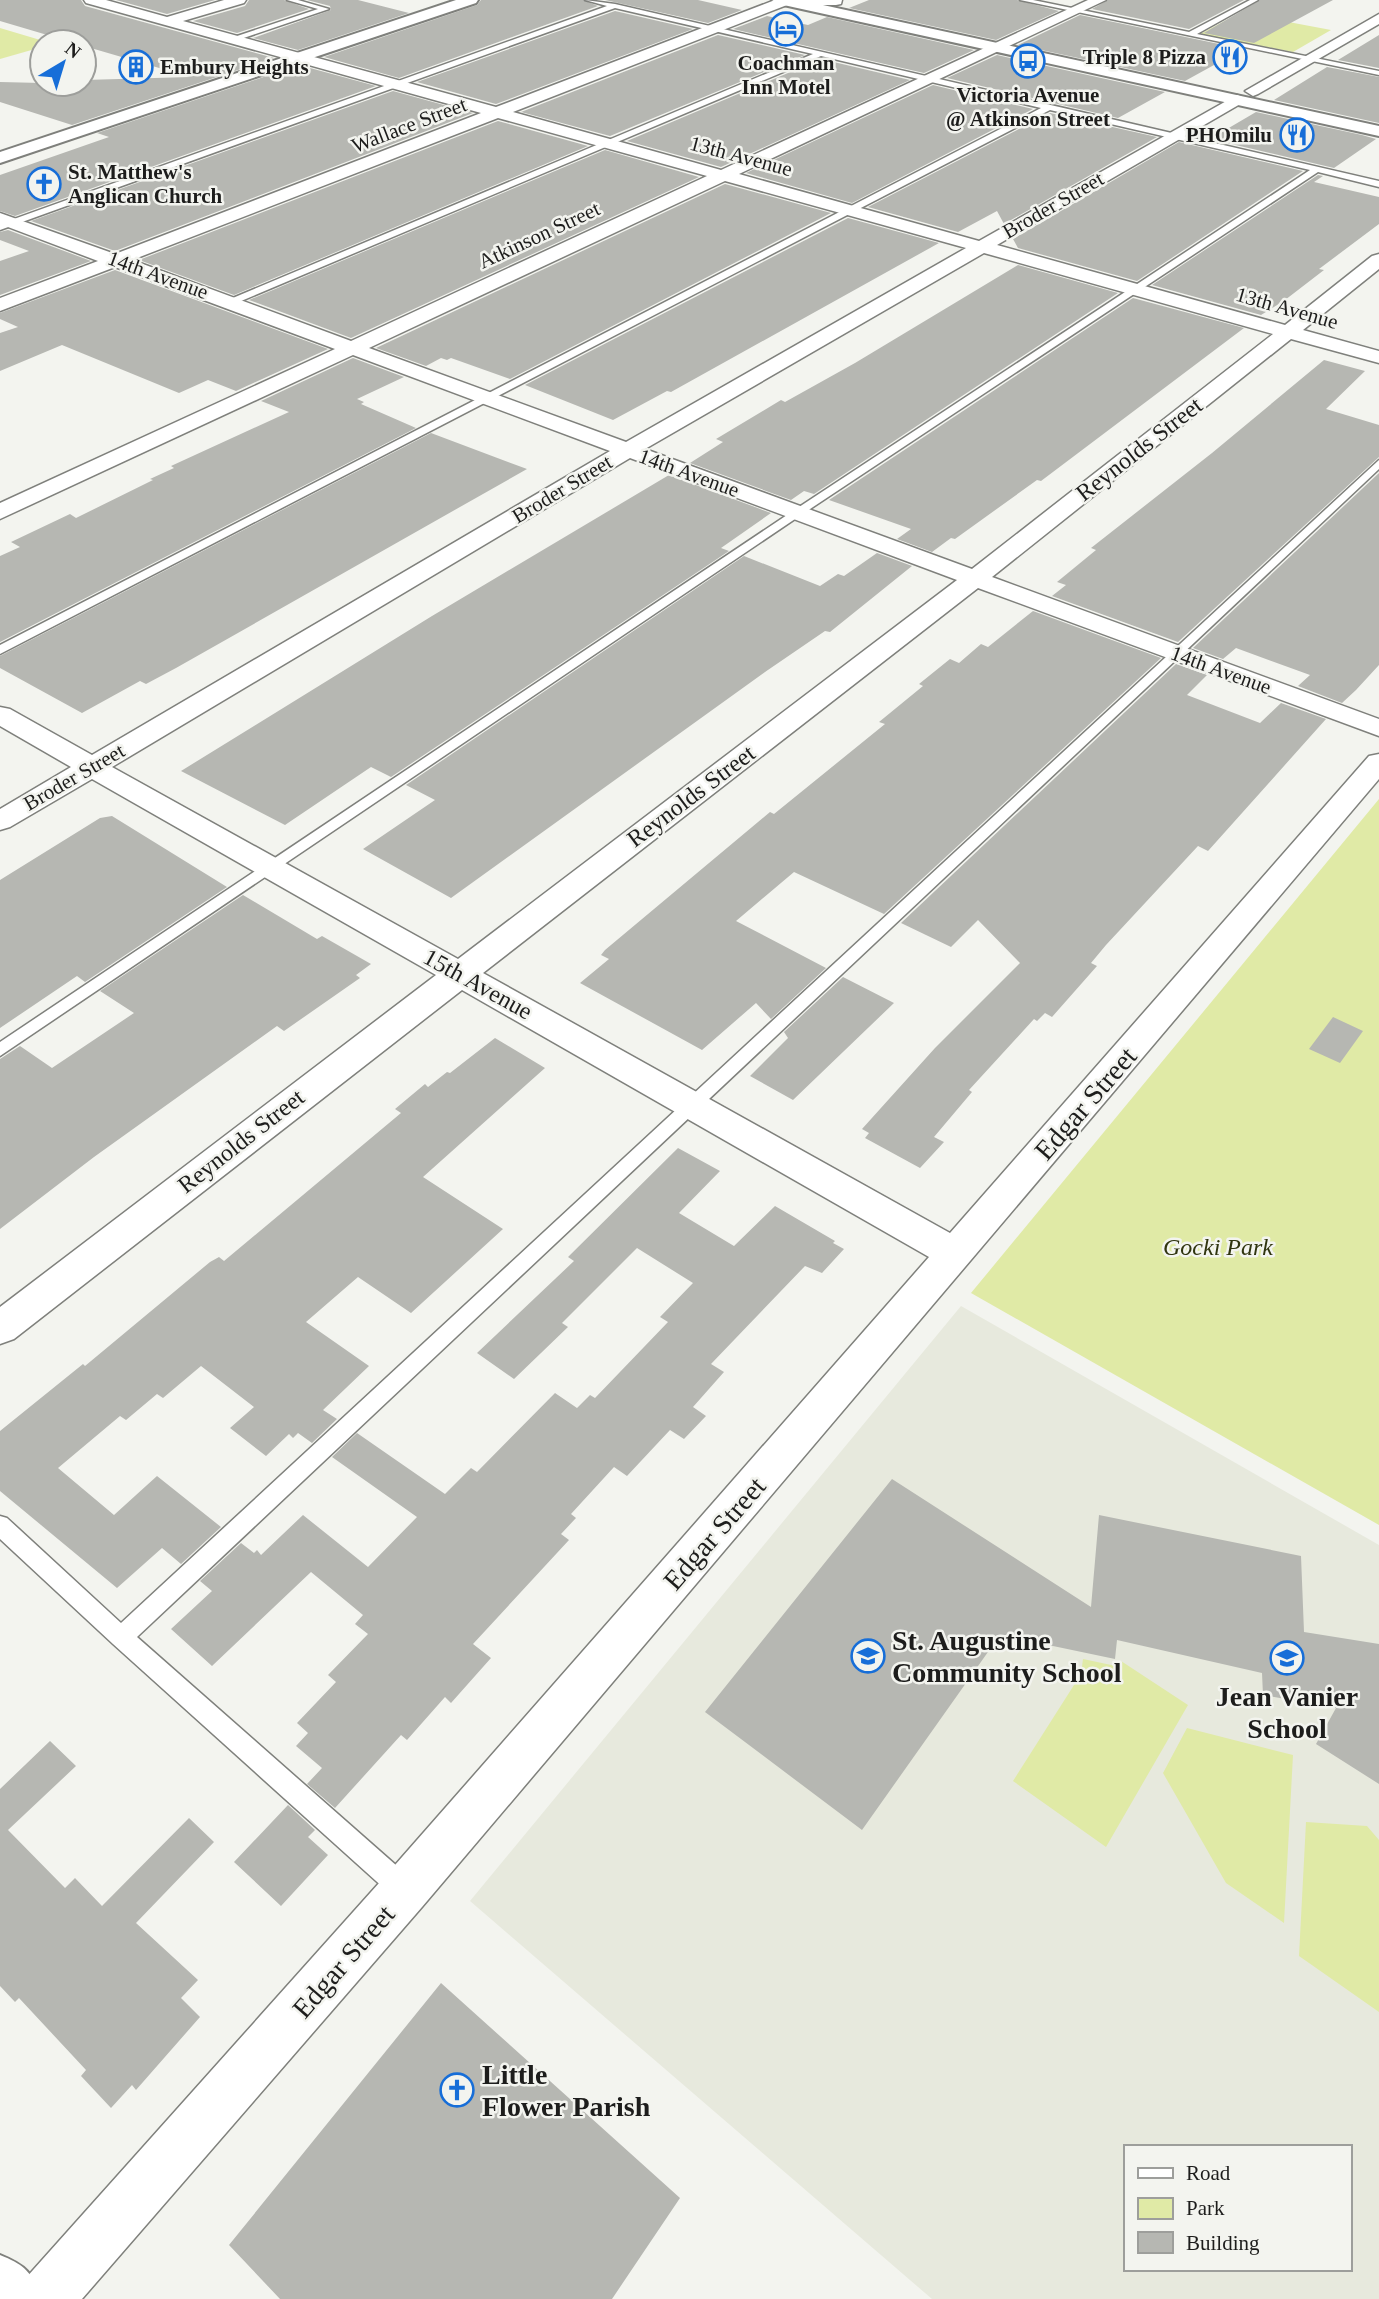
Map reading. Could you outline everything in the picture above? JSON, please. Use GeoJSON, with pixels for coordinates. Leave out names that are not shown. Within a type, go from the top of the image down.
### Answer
{"type":"FeatureCollection","features":[{"type":"Feature","properties":{"kind":"main road"},"geometry":{"type":"LineString","coordinates":[[0,158],[471,0]]}},
{"type":"Feature","properties":{"kind":"main road"},"geometry":{"type":"LineString","coordinates":[[835,0],[1014,39],[1245,95],[1379,131]]}},
{"type":"Feature","properties":{"kind":"main road"},"geometry":{"type":"LineString","coordinates":[[782,1],[996,47],[1379,118]]}},
{"type":"Feature","properties":{"kind":"main road"},"geometry":{"type":"LineString","coordinates":[[0,2286],[11,2299]]}},
{"type":"Feature","properties":{"kind":"street","name":"13th Avenue"},"geometry":{"type":"LineString","coordinates":[[91,0],[1379,357]]}},
{"type":"Feature","properties":{"kind":"street"},"geometry":{"type":"LineString","coordinates":[[168,21],[239,0]]}},
{"type":"Feature","properties":{"kind":"street","name":"Wallace Street"},"geometry":{"type":"LineString","coordinates":[[0,305],[782,1],[835,0]]}},
{"type":"Feature","properties":{"kind":"street","name":"Atkinson Street"},"geometry":{"type":"LineString","coordinates":[[0,512],[1099,0]]}},
{"type":"Feature","properties":{"kind":"street","name":"Broder Street"},"geometry":{"type":"LineString","coordinates":[[0,821],[628,450],[1379,18]]}},
{"type":"Feature","properties":{"kind":"street","name":"14th Avenue"},"geometry":{"type":"LineString","coordinates":[[4,222],[117,260],[1379,728]]}},
{"type":"Feature","properties":{"kind":"street","name":"Reynolds Street"},"geometry":{"type":"LineString","coordinates":[[0,1328],[458,973],[974,579],[1379,260]]}},
{"type":"Feature","properties":{"kind":"street","name":"15th Avenue"},"geometry":{"type":"LineString","coordinates":[[0,715],[955,1254]]}},
{"type":"Feature","properties":{"kind":"street","name":"Edgar Street"},"geometry":{"type":"LineString","coordinates":[[45,2299],[405,1891],[1379,762]]}},
{"type":"Feature","properties":{"kind":"lane"},"geometry":{"type":"LineString","coordinates":[[232,39],[326,9],[290,0]]}},
{"type":"Feature","properties":{"kind":"lane"},"geometry":{"type":"LineString","coordinates":[[588,0],[1379,184]]}},
{"type":"Feature","properties":{"kind":"lane"},"geometry":{"type":"LineString","coordinates":[[1023,0],[1379,73]]}},
{"type":"Feature","properties":{"kind":"lane"},"geometry":{"type":"LineString","coordinates":[[1191,34],[1255,0]]}},
{"type":"Feature","properties":{"kind":"lane"},"geometry":{"type":"LineString","coordinates":[[4,222],[615,6]]}},
{"type":"Feature","properties":{"kind":"lane"},"geometry":{"type":"LineString","coordinates":[[231,302],[820,54]]}},
{"type":"Feature","properties":{"kind":"lane"},"geometry":{"type":"LineString","coordinates":[[0,650],[1049,107]]}},
{"type":"Feature","properties":{"kind":"lane"},"geometry":{"type":"LineString","coordinates":[[0,1051],[797,513],[1316,170]]}},
{"type":"Feature","properties":{"kind":"lane"},"geometry":{"type":"LineString","coordinates":[[121,1637],[1379,463]]}},
{"type":"Feature","properties":{"kind":"lane"},"geometry":{"type":"LineString","coordinates":[[0,1525],[405,1891]]}},
{"type":"Feature","properties":{"kind":"shaded area"},"geometry":{"type":"Polygon","coordinates":[[[961,1306],[1379,1545],[1379,2299],[932,2299],[470,1901],[961,1306]]]}},
{"type":"Feature","properties":{"kind":"green space"},"geometry":{"type":"Polygon","coordinates":[[[1240,13],[1331,30],[1293,52],[1200,34],[1240,13]]]}},
{"type":"Feature","properties":{"kind":"green space"},"geometry":{"type":"Polygon","coordinates":[[[0,28],[28,36],[28,51],[0,59],[0,28]]]}},
{"type":"Feature","properties":{"kind":"green space","name":"Gocki Park"},"geometry":{"type":"Polygon","coordinates":[[[1379,799],[1379,1525],[971,1293],[1379,799]]]}},
{"type":"Feature","properties":{"kind":"green space"},"geometry":{"type":"Polygon","coordinates":[[[1083,1659],[1116,1666],[1121,1661],[1188,1705],[1106,1847],[1013,1781],[1081,1674],[1083,1659]]]}},
{"type":"Feature","properties":{"kind":"green space"},"geometry":{"type":"Polygon","coordinates":[[[1187,1728],[1293,1755],[1284,1923],[1226,1883],[1163,1773],[1187,1728]]]}},
{"type":"Feature","properties":{"kind":"green space"},"geometry":{"type":"Polygon","coordinates":[[[1306,1822],[1367,1826],[1379,1840],[1379,2012],[1299,1956],[1306,1822]]]}},
{"type":"Feature","properties":{"kind":"building"},"geometry":{"type":"Polygon","coordinates":[[[0,0],[81,0],[85,6],[274,58],[72,125],[0,102],[0,82],[28,83],[28,98],[98,98],[98,80],[190,77],[98,50],[98,28],[28,29],[0,21],[0,0]]]}},
{"type":"Feature","properties":{"kind":"building"},"geometry":{"type":"Polygon","coordinates":[[[116,0],[215,0],[167,14],[116,0]]]}},
{"type":"Feature","properties":{"kind":"building"},"geometry":{"type":"Polygon","coordinates":[[[249,0],[284,0],[309,9],[237,33],[193,21],[245,6],[249,0]]]}},
{"type":"Feature","properties":{"kind":"building"},"geometry":{"type":"Polygon","coordinates":[[[307,0],[358,0],[409,13],[298,50],[253,38],[331,10],[330,6],[307,0]]]}},
{"type":"Feature","properties":{"kind":"building"},"geometry":{"type":"Polygon","coordinates":[[[481,0],[583,0],[598,6],[399,78],[324,57],[477,5],[481,0]]]}},
{"type":"Feature","properties":{"kind":"building"},"geometry":{"type":"Polygon","coordinates":[[[605,0],[698,0],[742,10],[708,23],[605,0]]]}},
{"type":"Feature","properties":{"kind":"building"},"geometry":{"type":"Polygon","coordinates":[[[869,0],[1017,0],[1059,11],[996,40],[849,8],[869,0]]]}},
{"type":"Feature","properties":{"kind":"building"},"geometry":{"type":"Polygon","coordinates":[[[1108,0],[1244,0],[1189,29],[1092,9],[1108,0]]]}},
{"type":"Feature","properties":{"kind":"building"},"geometry":{"type":"Polygon","coordinates":[[[1260,0],[1333,0],[1254,43],[1204,33],[1260,0]]]}},
{"type":"Feature","properties":{"kind":"building"},"geometry":{"type":"Polygon","coordinates":[[[615,11],[693,29],[496,104],[417,82],[615,11]]]}},
{"type":"Feature","properties":{"kind":"building"},"geometry":{"type":"Polygon","coordinates":[[[1080,15],[1243,49],[1185,81],[1018,45],[1080,15]]]}},
{"type":"Feature","properties":{"kind":"building"},"geometry":{"type":"Polygon","coordinates":[[[767,16],[808,25],[827,17],[974,50],[924,73],[733,29],[767,16]]]}},
{"type":"Feature","properties":{"kind":"building"},"geometry":{"type":"Polygon","coordinates":[[[718,35],[805,55],[610,136],[521,112],[718,35]]]}},
{"type":"Feature","properties":{"kind":"building"},"geometry":{"type":"Polygon","coordinates":[[[1379,35],[1379,68],[1338,60],[1379,35]]]}},
{"type":"Feature","properties":{"kind":"building"},"geometry":{"type":"Polygon","coordinates":[[[997,55],[1165,92],[1118,118],[947,78],[997,55]]]}},
{"type":"Feature","properties":{"kind":"building"},"geometry":{"type":"Polygon","coordinates":[[[821,59],[910,80],[721,167],[627,141],[821,59]]]}},
{"type":"Feature","properties":{"kind":"building"},"geometry":{"type":"Polygon","coordinates":[[[299,65],[376,86],[15,216],[0,211],[0,175],[109,137],[97,133],[299,65]]]}},
{"type":"Feature","properties":{"kind":"building"},"geometry":{"type":"Polygon","coordinates":[[[1327,67],[1379,77],[1379,123],[1274,100],[1327,67]]]}},
{"type":"Feature","properties":{"kind":"building"},"geometry":{"type":"Polygon","coordinates":[[[933,85],[1033,109],[852,203],[746,173],[933,85]]]}},
{"type":"Feature","properties":{"kind":"building"},"geometry":{"type":"Polygon","coordinates":[[[393,91],[473,113],[115,251],[31,221],[393,91]]]}},
{"type":"Feature","properties":{"kind":"building"},"geometry":{"type":"Polygon","coordinates":[[[1256,112],[1376,139],[1334,168],[1210,139],[1256,112]]]}},
{"type":"Feature","properties":{"kind":"building"},"geometry":{"type":"Polygon","coordinates":[[[1050,113],[1157,137],[1004,224],[997,211],[958,232],[868,207],[1050,113]]]}},
{"type":"Feature","properties":{"kind":"building"},"geometry":{"type":"Polygon","coordinates":[[[498,121],[588,146],[234,295],[139,260],[498,121]]]}},
{"type":"Feature","properties":{"kind":"building"},"geometry":{"type":"Polygon","coordinates":[[[1179,142],[1303,171],[1137,281],[1018,248],[1013,239],[1179,142]]]}},
{"type":"Feature","properties":{"kind":"building"},"geometry":{"type":"Polygon","coordinates":[[[605,150],[699,177],[351,338],[249,300],[605,150]]]}},
{"type":"Feature","properties":{"kind":"building"},"geometry":{"type":"Polygon","coordinates":[[[1318,175],[1323,176],[1314,182],[1379,197],[1379,224],[1319,269],[1324,270],[1285,300],[1261,315],[1152,285],[1318,175]]]}},
{"type":"Feature","properties":{"kind":"building"},"geometry":{"type":"Polygon","coordinates":[[[725,184],[831,213],[510,379],[451,358],[441,358],[426,366],[376,348],[725,184]]]}},
{"type":"Feature","properties":{"kind":"building"},"geometry":{"type":"Polygon","coordinates":[[[848,218],[939,243],[671,392],[667,391],[613,420],[525,385],[848,218]]]}},
{"type":"Feature","properties":{"kind":"building"},"geometry":{"type":"Polygon","coordinates":[[[8,230],[91,261],[0,295],[0,261],[29,251],[0,240],[0,232],[8,230]]]}},
{"type":"Feature","properties":{"kind":"building"},"geometry":{"type":"Polygon","coordinates":[[[1018,265],[1118,293],[814,494],[804,491],[791,500],[690,463],[723,442],[716,439],[781,400],[785,402],[855,363],[1018,265]]]}},
{"type":"Feature","properties":{"kind":"building"},"geometry":{"type":"Polygon","coordinates":[[[115,270],[328,349],[236,391],[208,380],[179,393],[62,345],[0,371],[0,333],[18,327],[0,319],[0,313],[115,270]]]}},
{"type":"Feature","properties":{"kind":"building"},"geometry":{"type":"Polygon","coordinates":[[[1133,298],[1244,328],[1041,481],[1037,480],[955,539],[951,538],[932,552],[897,539],[911,529],[829,500],[1133,298]]]}},
{"type":"Feature","properties":{"kind":"building"},"geometry":{"type":"Polygon","coordinates":[[[353,358],[404,377],[357,399],[364,402],[361,404],[416,428],[0,642],[0,556],[20,547],[11,542],[70,514],[76,518],[153,480],[150,479],[174,468],[171,466],[289,412],[261,401],[353,358]]]}},
{"type":"Feature","properties":{"kind":"building"},"geometry":{"type":"Polygon","coordinates":[[[1324,360],[1365,371],[1326,409],[1379,425],[1379,457],[1178,642],[1052,596],[1066,585],[1057,582],[1096,550],[1091,548],[1324,360]]]}},
{"type":"Feature","properties":{"kind":"building"},"geometry":{"type":"Polygon","coordinates":[[[431,433],[527,469],[176,668],[146,684],[140,681],[82,713],[0,668],[0,656],[431,433]]]}},
{"type":"Feature","properties":{"kind":"building"},"geometry":{"type":"Polygon","coordinates":[[[1379,473],[1379,665],[1356,690],[1342,703],[1298,686],[1310,675],[1236,648],[1223,659],[1193,648],[1379,473]]]}},
{"type":"Feature","properties":{"kind":"building"},"geometry":{"type":"Polygon","coordinates":[[[669,475],[771,513],[721,548],[729,551],[391,777],[371,767],[285,825],[181,771],[432,616],[669,475]]]}},
{"type":"Feature","properties":{"kind":"building"},"geometry":{"type":"Polygon","coordinates":[[[877,553],[912,566],[830,632],[825,631],[765,672],[451,898],[363,849],[435,800],[406,785],[744,556],[820,586],[838,574],[844,576],[877,553]]]}},
{"type":"Feature","properties":{"kind":"building"},"geometry":{"type":"Polygon","coordinates":[[[1033,611],[1161,658],[884,914],[794,872],[736,921],[826,968],[771,1019],[756,1003],[702,1050],[580,983],[609,959],[601,955],[605,950],[770,812],[774,814],[885,724],[879,722],[923,686],[919,684],[950,659],[959,663],[981,644],[988,647],[1033,611]]]}},
{"type":"Feature","properties":{"kind":"building"},"geometry":{"type":"Polygon","coordinates":[[[1176,664],[1207,675],[1187,695],[1260,723],[1281,703],[1326,719],[1208,851],[1198,846],[1106,945],[1091,963],[1097,966],[1052,1017],[1045,1013],[1037,1021],[1034,1019],[969,1090],[972,1092],[934,1137],[944,1142],[920,1168],[865,1138],[869,1133],[862,1129],[935,1048],[1020,963],[978,920],[951,947],[901,923],[1176,664]]]}},
{"type":"Feature","properties":{"kind":"building"},"geometry":{"type":"Polygon","coordinates":[[[112,816],[227,887],[85,982],[77,976],[0,1028],[0,880],[100,818],[112,816]]]}},
{"type":"Feature","properties":{"kind":"building"},"geometry":{"type":"Polygon","coordinates":[[[243,895],[317,939],[322,936],[371,964],[356,975],[360,978],[284,1031],[277,1026],[94,1157],[0,1229],[0,1059],[20,1046],[52,1068],[134,1013],[100,991],[243,895]]]}},
{"type":"Feature","properties":{"kind":"building"},"geometry":{"type":"Polygon","coordinates":[[[843,977],[894,1003],[793,1100],[750,1076],[788,1038],[784,1032],[843,977]]]}},
{"type":"Feature","properties":{"kind":"building"},"geometry":{"type":"Polygon","coordinates":[[[1333,1017],[1363,1031],[1340,1063],[1309,1049],[1333,1017]]]}},
{"type":"Feature","properties":{"kind":"building"},"geometry":{"type":"Polygon","coordinates":[[[495,1038],[545,1068],[423,1177],[503,1229],[411,1313],[358,1277],[306,1322],[369,1366],[323,1410],[337,1419],[312,1443],[298,1433],[293,1438],[289,1434],[266,1456],[230,1428],[254,1407],[201,1366],[163,1398],[157,1394],[126,1420],[120,1416],[58,1468],[114,1515],[157,1476],[221,1527],[181,1564],[162,1548],[117,1588],[0,1491],[0,1431],[83,1364],[85,1366],[210,1262],[219,1257],[224,1261],[401,1113],[395,1109],[425,1084],[428,1087],[447,1072],[450,1073],[495,1038]]]}},
{"type":"Feature","properties":{"kind":"building"},"geometry":{"type":"Polygon","coordinates":[[[678,1148],[720,1171],[679,1213],[734,1246],[775,1206],[844,1249],[822,1273],[805,1266],[711,1364],[724,1372],[693,1407],[706,1416],[684,1439],[670,1430],[627,1476],[614,1467],[571,1514],[576,1518],[561,1534],[569,1540],[473,1644],[491,1658],[451,1703],[445,1697],[407,1740],[401,1735],[335,1808],[307,1784],[322,1768],[296,1746],[308,1733],[297,1723],[336,1682],[328,1675],[368,1634],[355,1624],[363,1615],[311,1572],[212,1666],[171,1629],[212,1591],[200,1581],[241,1543],[254,1553],[257,1550],[261,1555],[303,1515],[368,1567],[417,1517],[332,1457],[357,1433],[445,1494],[471,1468],[477,1472],[555,1393],[577,1408],[590,1395],[595,1398],[668,1322],[660,1317],[693,1283],[637,1248],[562,1323],[568,1327],[514,1379],[477,1353],[574,1261],[568,1257],[678,1148]]]}},
{"type":"Feature","properties":{"kind":"building","name":"St. Augustine Community School"},"geometry":{"type":"Polygon","coordinates":[[[892,1479],[1091,1607],[1099,1515],[1301,1556],[1304,1632],[1379,1644],[1379,1784],[1316,1744],[1336,1708],[1263,1695],[1262,1673],[1117,1640],[1115,1659],[1000,1635],[862,1830],[705,1712],[892,1479]]]}},
{"type":"Feature","properties":{"kind":"building"},"geometry":{"type":"Polygon","coordinates":[[[50,1741],[76,1766],[8,1830],[65,1888],[75,1878],[102,1906],[189,1818],[214,1842],[136,1923],[198,1980],[181,1998],[200,2017],[136,2090],[132,2085],[111,2108],[81,2076],[86,2070],[19,1998],[15,2002],[0,1986],[0,1789],[50,1741]]]}},
{"type":"Feature","properties":{"kind":"building"},"geometry":{"type":"Polygon","coordinates":[[[288,1805],[315,1830],[308,1837],[328,1855],[281,1906],[234,1862],[288,1805]]]}},
{"type":"Feature","properties":{"kind":"building","name":"Little Flower Parish"},"geometry":{"type":"Polygon","coordinates":[[[441,1983],[680,2198],[612,2299],[280,2299],[229,2245],[441,1983]]]}},
{"type":"Feature","properties":{"kind":"place","name":"Coachman Inn Motel"},"geometry":{"type":"Point","coordinates":[786,29]}},
{"type":"Feature","properties":{"kind":"place","name":"Triple 8 Pizza"},"geometry":{"type":"Point","coordinates":[1230,57]}},
{"type":"Feature","properties":{"kind":"place","name":"Victoria Avenue @ Atkinson Street"},"geometry":{"type":"Point","coordinates":[1028,61]}},
{"type":"Feature","properties":{"kind":"place","name":"Embury Heights"},"geometry":{"type":"Point","coordinates":[136,67]}},
{"type":"Feature","properties":{"kind":"place","name":"PHOmilu"},"geometry":{"type":"Point","coordinates":[1297,135]}},
{"type":"Feature","properties":{"kind":"place","name":"St. Matthew's Anglican Church"},"geometry":{"type":"Point","coordinates":[44,184]}},
{"type":"Feature","properties":{"kind":"place","name":"St. Augustine Community School"},"geometry":{"type":"Point","coordinates":[868,1656]}},
{"type":"Feature","properties":{"kind":"place","name":"Jean Vanier School"},"geometry":{"type":"Point","coordinates":[1287,1658]}},
{"type":"Feature","properties":{"kind":"place","name":"Little Flower Parish"},"geometry":{"type":"Point","coordinates":[457,2090]}}]}
